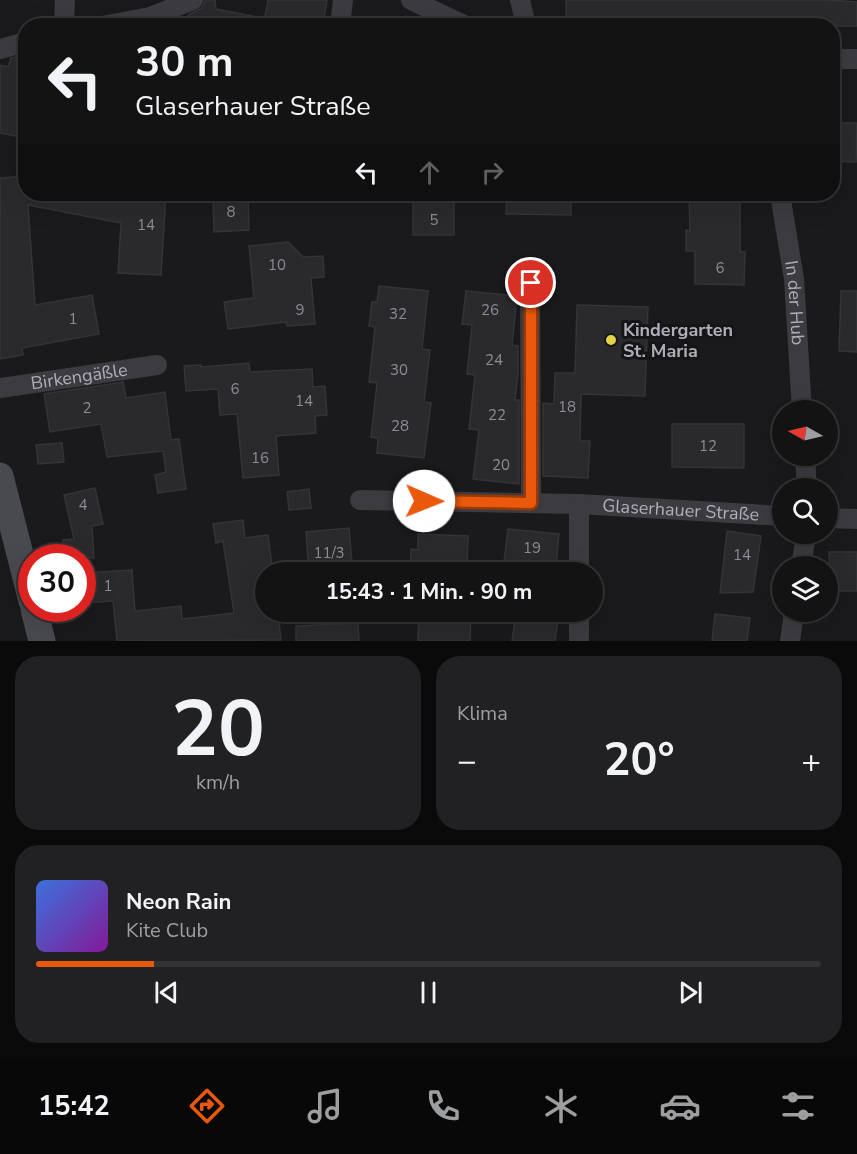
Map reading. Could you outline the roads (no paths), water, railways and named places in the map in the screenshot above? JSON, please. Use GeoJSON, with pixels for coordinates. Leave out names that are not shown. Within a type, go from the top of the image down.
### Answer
{"type":"FeatureCollection","features":[{"type":"Feature","properties":{"kind":"main road"},"geometry":{"type":"LineString","coordinates":[[0,476],[18,546]]}},
{"type":"Feature","properties":{"kind":"main road"},"geometry":{"type":"LineString","coordinates":[[35,622],[36,640]]}},
{"type":"Feature","properties":{"kind":"street"},"geometry":{"type":"LineString","coordinates":[[64,18],[65,0]]}},
{"type":"Feature","properties":{"kind":"street"},"geometry":{"type":"LineString","coordinates":[[145,18],[194,0]]}},
{"type":"Feature","properties":{"kind":"street"},"geometry":{"type":"LineString","coordinates":[[341,18],[343,0]]}},
{"type":"Feature","properties":{"kind":"street"},"geometry":{"type":"LineString","coordinates":[[411,0],[449,18]]}},
{"type":"Feature","properties":{"kind":"street"},"geometry":{"type":"LineString","coordinates":[[520,0],[524,18]]}},
{"type":"Feature","properties":{"kind":"street"},"geometry":{"type":"LineString","coordinates":[[0,49],[18,44]]}},
{"type":"Feature","properties":{"kind":"street"},"geometry":{"type":"LineString","coordinates":[[840,59],[857,59]]}},
{"type":"Feature","properties":{"kind":"street","name":"In der Hub"},"geometry":{"type":"LineString","coordinates":[[781,201],[794,279],[801,400]]}},
{"type":"Feature","properties":{"kind":"street"},"geometry":{"type":"LineString","coordinates":[[531,283],[531,503]]}},
{"type":"Feature","properties":{"kind":"street","name":"Birkengäßle"},"geometry":{"type":"LineString","coordinates":[[0,388],[157,365]]}},
{"type":"Feature","properties":{"kind":"street","name":"Glaserhauer Straße"},"geometry":{"type":"LineString","coordinates":[[360,500],[579,504],[772,515]]}},
{"type":"Feature","properties":{"kind":"street","name":"Glaserhauer Straße"},"geometry":{"type":"LineString","coordinates":[[579,504],[579,562]]}},
{"type":"Feature","properties":{"kind":"street"},"geometry":{"type":"LineString","coordinates":[[838,518],[857,519]]}},
{"type":"Feature","properties":{"kind":"street"},"geometry":{"type":"LineString","coordinates":[[579,622],[579,641]]}},
{"type":"Feature","properties":{"kind":"street"},"geometry":{"type":"LineString","coordinates":[[790,641],[793,622]]}},
{"type":"Feature","properties":{"kind":"place","name":"Kindergarten St. Maria"},"geometry":{"type":"Point","coordinates":[611,340]}}]}
